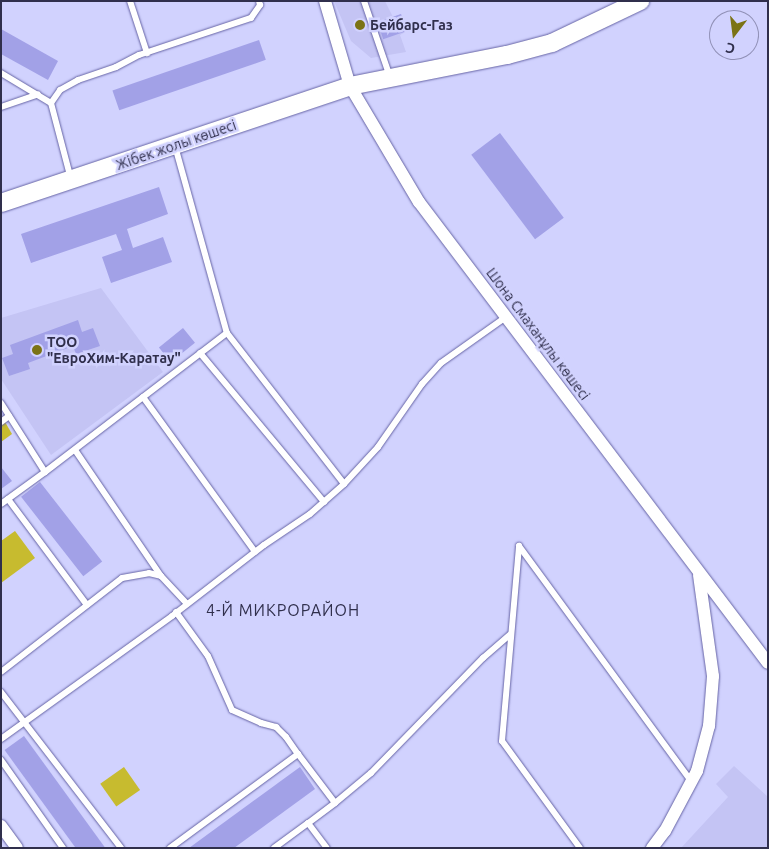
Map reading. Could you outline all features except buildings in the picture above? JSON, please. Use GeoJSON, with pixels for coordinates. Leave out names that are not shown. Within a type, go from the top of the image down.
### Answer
{"type":"FeatureCollection","features":[{"type":"Feature","properties":{"kind":"main road","name":"Жібек жолы көшесі"},"geometry":{"type":"LineString","coordinates":[[1,204],[350,86],[507,55],[552,43],[640,1]]}},
{"type":"Feature","properties":{"kind":"street","name":"Шона Смаханұлы көшесі"},"geometry":{"type":"LineString","coordinates":[[326,1],[350,86],[419,202],[768,664]]}},
{"type":"Feature","properties":{"kind":"street"},"geometry":{"type":"LineString","coordinates":[[652,848],[665,831],[691,781],[703,750],[709,726],[713,676],[699,572]]}},
{"type":"Feature","properties":{"kind":"street"},"geometry":{"type":"LineString","coordinates":[[1,826],[18,848]]}},
{"type":"Feature","properties":{"kind":"lane"},"geometry":{"type":"LineString","coordinates":[[130,1],[147,52]]}},
{"type":"Feature","properties":{"kind":"lane"},"geometry":{"type":"LineString","coordinates":[[51,102],[60,90],[78,80],[116,67],[147,52],[251,18],[260,5],[259,1]]}},
{"type":"Feature","properties":{"kind":"lane"},"geometry":{"type":"LineString","coordinates":[[364,1],[390,78]]}},
{"type":"Feature","properties":{"kind":"lane"},"geometry":{"type":"LineString","coordinates":[[1,73],[51,102],[71,180]]}},
{"type":"Feature","properties":{"kind":"lane"},"geometry":{"type":"LineString","coordinates":[[1,107],[38,94]]}},
{"type":"Feature","properties":{"kind":"lane"},"geometry":{"type":"LineString","coordinates":[[174,146],[227,333],[344,484]]}},
{"type":"Feature","properties":{"kind":"lane"},"geometry":{"type":"LineString","coordinates":[[1,739],[187,604],[255,552],[310,514],[344,484],[378,447],[422,384],[441,363],[506,316]]}},
{"type":"Feature","properties":{"kind":"lane"},"geometry":{"type":"LineString","coordinates":[[1,504],[46,472],[227,333]]}},
{"type":"Feature","properties":{"kind":"lane"},"geometry":{"type":"LineString","coordinates":[[200,353],[324,502]]}},
{"type":"Feature","properties":{"kind":"lane"},"geometry":{"type":"LineString","coordinates":[[144,397],[255,552]]}},
{"type":"Feature","properties":{"kind":"lane"},"geometry":{"type":"LineString","coordinates":[[1,403],[46,472]]}},
{"type":"Feature","properties":{"kind":"lane"},"geometry":{"type":"LineString","coordinates":[[1,422],[9,416]]}},
{"type":"Feature","properties":{"kind":"lane"},"geometry":{"type":"LineString","coordinates":[[75,450],[161,576],[187,604]]}},
{"type":"Feature","properties":{"kind":"lane"},"geometry":{"type":"LineString","coordinates":[[8,499],[87,605]]}},
{"type":"Feature","properties":{"kind":"lane"},"geometry":{"type":"LineString","coordinates":[[580,848],[502,741],[519,546],[691,781]]}},
{"type":"Feature","properties":{"kind":"lane"},"geometry":{"type":"LineString","coordinates":[[1,672],[122,578],[149,573],[161,576]]}},
{"type":"Feature","properties":{"kind":"lane"},"geometry":{"type":"LineString","coordinates":[[176,612],[208,656],[232,710],[260,723],[276,727],[286,737],[335,803]]}},
{"type":"Feature","properties":{"kind":"lane"},"geometry":{"type":"LineString","coordinates":[[274,848],[335,803],[371,773],[484,658],[511,634]]}},
{"type":"Feature","properties":{"kind":"lane"},"geometry":{"type":"LineString","coordinates":[[1,692],[121,848]]}},
{"type":"Feature","properties":{"kind":"lane"},"geometry":{"type":"LineString","coordinates":[[170,848],[298,754]]}},
{"type":"Feature","properties":{"kind":"lane"},"geometry":{"type":"LineString","coordinates":[[1,760],[63,848]]}},
{"type":"Feature","properties":{"kind":"lane"},"geometry":{"type":"LineString","coordinates":[[308,823],[327,848]]}},
{"type":"Feature","properties":{"kind":"shaded area"},"geometry":{"type":"Polygon","coordinates":[[[334,1],[385,1],[393,17],[401,14],[407,31],[400,35],[406,52],[371,58],[351,41],[334,1]]]}},
{"type":"Feature","properties":{"kind":"shaded area"},"geometry":{"type":"Polygon","coordinates":[[[101,288],[163,372],[51,455],[1,379],[1,318],[101,288]]]}},
{"type":"Feature","properties":{"kind":"shaded area"},"geometry":{"type":"Polygon","coordinates":[[[1,415],[12,434],[1,442],[1,415]]]}},
{"type":"Feature","properties":{"kind":"shaded area"},"geometry":{"type":"Polygon","coordinates":[[[15,531],[35,558],[1,583],[1,541],[15,531]]]}},
{"type":"Feature","properties":{"kind":"shaded area"},"geometry":{"type":"Polygon","coordinates":[[[734,766],[768,797],[768,848],[681,848],[728,797],[716,784],[734,766]]]}},
{"type":"Feature","properties":{"kind":"shaded area"},"geometry":{"type":"Polygon","coordinates":[[[124,767],[140,790],[116,807],[100,784],[124,767]]]}},
{"type":"Feature","properties":{"kind":"place","name":"Бейбарс-Газ"},"geometry":{"type":"Point","coordinates":[360,25]}},
{"type":"Feature","properties":{"kind":"place","name":"ТОО \"ЕвроХим-Каратау\""},"geometry":{"type":"Point","coordinates":[37,350]}},
{"type":"Feature","properties":{"kind":"district","name":"4-Й МИКРОРАЙОН"},"geometry":{"type":"Point","coordinates":[283,610]}}]}
